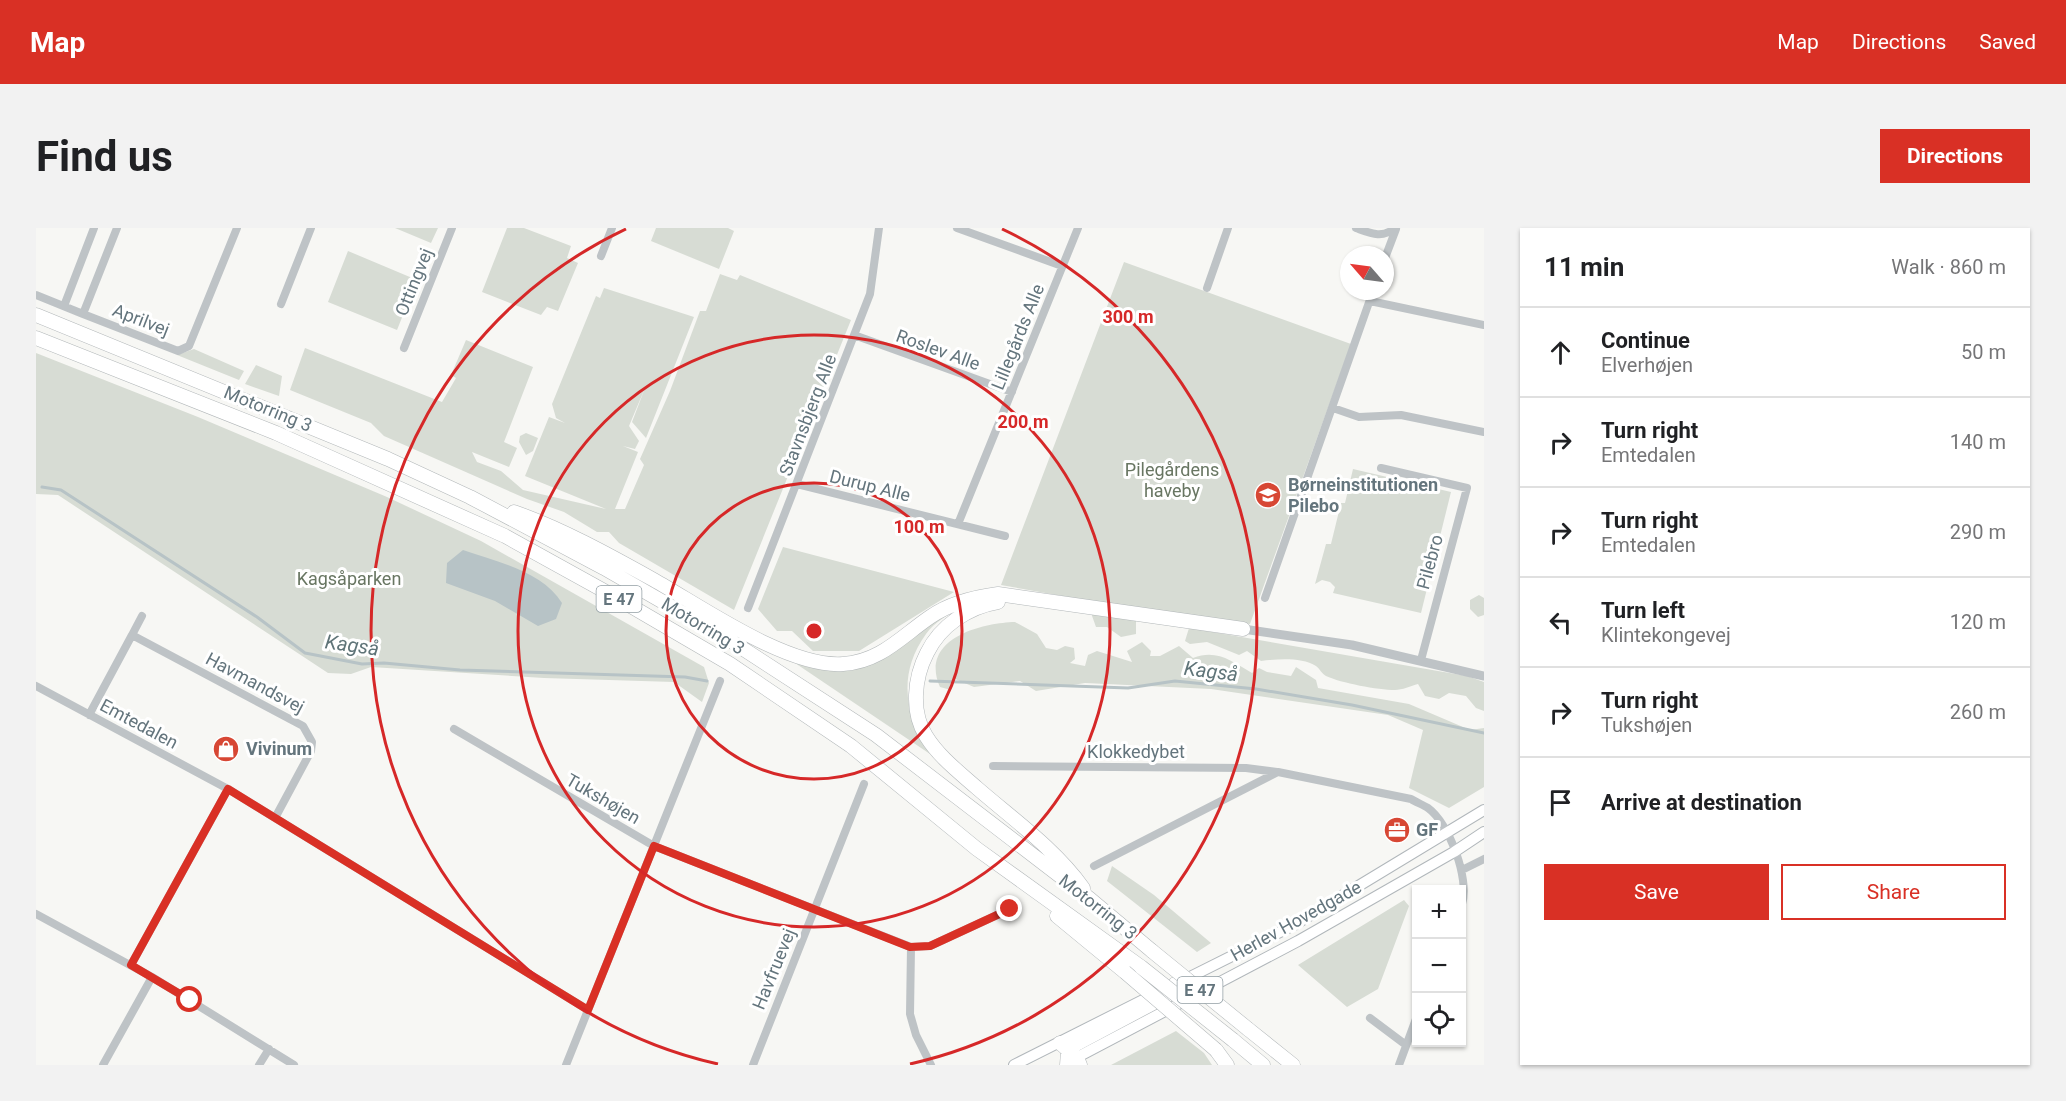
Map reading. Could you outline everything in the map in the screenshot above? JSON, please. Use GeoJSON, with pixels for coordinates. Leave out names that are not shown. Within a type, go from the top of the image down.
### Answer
{"type":"FeatureCollection","features":[{"type":"Feature","properties":{"kind":"highway","name":"Motorring 3"},"geometry":{"type":"LineString","coordinates":[[36,315],[286,415],[470,497],[604,568],[740,647],[876,735],[1090,898],[1293,1065]]}},
{"type":"Feature","properties":{"kind":"highway","name":"Motorring 3"},"geometry":{"type":"LineString","coordinates":[[36,338],[276,433],[505,536],[740,670],[851,746],[977,849],[1141,967],[1263,1065]]}},
{"type":"Feature","properties":{"kind":"highway"},"geometry":{"type":"LineString","coordinates":[[470,497],[541,522],[650,578],[750,635],[799,658],[821,663],[843,664],[869,659],[888,649],[932,615],[970,598],[998,594],[1243,629]]}},
{"type":"Feature","properties":{"kind":"highway"},"geometry":{"type":"LineString","coordinates":[[1018,598],[990,603],[967,612],[948,625],[932,642],[921,665],[916,686],[917,711],[925,735],[946,761],[1065,863],[1090,898]]}},
{"type":"Feature","properties":{"kind":"highway"},"geometry":{"type":"LineString","coordinates":[[977,849],[1216,1050],[1227,1065]]}},
{"type":"Feature","properties":{"kind":"highway"},"geometry":{"type":"LineString","coordinates":[[1069,1058],[1168,996],[1175,984]]}},
{"type":"Feature","properties":{"kind":"main road","name":"Herlev Hovedgade"},"geometry":{"type":"LineString","coordinates":[[1175,984],[1294,925],[1484,810]]}},
{"type":"Feature","properties":{"kind":"main road","name":"Herlev Hovedgade"},"geometry":{"type":"LineString","coordinates":[[1014,1065],[1069,1058],[1298,941],[1454,852],[1484,832]]}},
{"type":"Feature","properties":{"kind":"street"},"geometry":{"type":"LineString","coordinates":[[64,306],[94,228]]}},
{"type":"Feature","properties":{"kind":"street","name":"Aprilvej"},"geometry":{"type":"LineString","coordinates":[[117,228],[83,314],[178,351],[189,346],[237,228]]}},
{"type":"Feature","properties":{"kind":"street"},"geometry":{"type":"LineString","coordinates":[[281,304],[311,228]]}},
{"type":"Feature","properties":{"kind":"street","name":"Ottingvej"},"geometry":{"type":"LineString","coordinates":[[404,348],[452,228]]}},
{"type":"Feature","properties":{"kind":"street"},"geometry":{"type":"LineString","coordinates":[[601,256],[612,228]]}},
{"type":"Feature","properties":{"kind":"street","name":"Stavnsbjerg Alle"},"geometry":{"type":"LineString","coordinates":[[748,608],[870,294],[879,228]]}},
{"type":"Feature","properties":{"kind":"street"},"geometry":{"type":"LineString","coordinates":[[957,228],[1062,266]]}},
{"type":"Feature","properties":{"kind":"street","name":"Lillegårds Alle"},"geometry":{"type":"LineString","coordinates":[[958,524],[1078,228]]}},
{"type":"Feature","properties":{"kind":"street"},"geometry":{"type":"LineString","coordinates":[[1207,288],[1228,228]]}},
{"type":"Feature","properties":{"kind":"street"},"geometry":{"type":"LineString","coordinates":[[1356,228],[1376,235],[1384,235],[1396,228]]}},
{"type":"Feature","properties":{"kind":"street"},"geometry":{"type":"LineString","coordinates":[[1389,246],[1396,228]]}},
{"type":"Feature","properties":{"kind":"street"},"geometry":{"type":"LineString","coordinates":[[36,294],[83,314]]}},
{"type":"Feature","properties":{"kind":"street"},"geometry":{"type":"LineString","coordinates":[[1265,598],[1370,302],[1484,325]]}},
{"type":"Feature","properties":{"kind":"street","name":"Roslev Alle"},"geometry":{"type":"LineString","coordinates":[[854,335],[1012,393]]}},
{"type":"Feature","properties":{"kind":"street"},"geometry":{"type":"LineString","coordinates":[[1333,408],[1359,417],[1401,415],[1484,432]]}},
{"type":"Feature","properties":{"kind":"street","name":"Pilebro"},"geometry":{"type":"LineString","coordinates":[[1381,468],[1467,488],[1422,660]]}},
{"type":"Feature","properties":{"kind":"street","name":"Durup Alle"},"geometry":{"type":"LineString","coordinates":[[797,484],[1005,536]]}},
{"type":"Feature","properties":{"kind":"street"},"geometry":{"type":"LineString","coordinates":[[89,715],[142,616]]}},
{"type":"Feature","properties":{"kind":"street"},"geometry":{"type":"LineString","coordinates":[[1243,629],[1352,645],[1484,676]]}},
{"type":"Feature","properties":{"kind":"street","name":"Havmandsvej"},"geometry":{"type":"LineString","coordinates":[[132,635],[303,726],[310,733],[311,751],[275,818]]}},
{"type":"Feature","properties":{"kind":"street"},"geometry":{"type":"LineString","coordinates":[[566,1065],[720,681]]}},
{"type":"Feature","properties":{"kind":"street","name":"Emtedalen"},"geometry":{"type":"LineString","coordinates":[[36,686],[228,789],[588,1010]]}},
{"type":"Feature","properties":{"kind":"street","name":"Tukshøjen"},"geometry":{"type":"LineString","coordinates":[[454,729],[654,846],[910,947]]}},
{"type":"Feature","properties":{"kind":"street","name":"Klokkedybet"},"geometry":{"type":"LineString","coordinates":[[993,766],[1246,768],[1278,772],[1411,800],[1429,809],[1446,834]]}},
{"type":"Feature","properties":{"kind":"street"},"geometry":{"type":"LineString","coordinates":[[1094,866],[1278,772]]}},
{"type":"Feature","properties":{"kind":"street","name":"Havfruevej"},"geometry":{"type":"LineString","coordinates":[[753,1065],[864,784]]}},
{"type":"Feature","properties":{"kind":"street"},"geometry":{"type":"LineString","coordinates":[[131,965],[228,789]]}},
{"type":"Feature","properties":{"kind":"street"},"geometry":{"type":"LineString","coordinates":[[1446,834],[1462,870],[1464,885]]}},
{"type":"Feature","properties":{"kind":"street"},"geometry":{"type":"LineString","coordinates":[[1462,870],[1484,859]]}},
{"type":"Feature","properties":{"kind":"street"},"geometry":{"type":"LineString","coordinates":[[931,1065],[916,1035],[910,1014],[910,947],[930,946],[1010,909]]}},
{"type":"Feature","properties":{"kind":"street"},"geometry":{"type":"LineString","coordinates":[[36,914],[152,977],[294,1065]]}},
{"type":"Feature","properties":{"kind":"street"},"geometry":{"type":"LineString","coordinates":[[103,1065],[152,977]]}},
{"type":"Feature","properties":{"kind":"street"},"geometry":{"type":"LineString","coordinates":[[1370,1018],[1406,1045]]}},
{"type":"Feature","properties":{"kind":"street"},"geometry":{"type":"LineString","coordinates":[[1399,1065],[1412,1029]]}},
{"type":"Feature","properties":{"kind":"street"},"geometry":{"type":"LineString","coordinates":[[259,1065],[269,1049]]}},
{"type":"Feature","properties":{"kind":"green space"},"geometry":{"type":"Polygon","coordinates":[[[395,228],[438,228],[431,243],[395,228]]]}},
{"type":"Feature","properties":{"kind":"green space"},"geometry":{"type":"Polygon","coordinates":[[[507,228],[524,228],[571,246],[567,258],[578,263],[558,311],[547,307],[541,315],[482,292],[507,228]]]}},
{"type":"Feature","properties":{"kind":"green space"},"geometry":{"type":"Polygon","coordinates":[[[656,228],[728,228],[734,231],[719,269],[651,241],[656,228]]]}},
{"type":"Feature","properties":{"kind":"green space"},"geometry":{"type":"Polygon","coordinates":[[[348,251],[417,280],[397,330],[328,302],[348,251]]]}},
{"type":"Feature","properties":{"kind":"green space","name":"Pilegårdens haveby"},"geometry":{"type":"Polygon","coordinates":[[[1124,262],[1351,344],[1250,624],[1124,607],[1001,585],[1124,262]]]}},
{"type":"Feature","properties":{"kind":"green space"},"geometry":{"type":"Polygon","coordinates":[[[720,274],[737,280],[740,275],[851,320],[734,610],[619,543],[609,532],[597,532],[564,512],[527,499],[384,436],[371,423],[290,390],[305,348],[442,402],[456,378],[451,375],[466,340],[533,367],[504,442],[517,448],[509,467],[472,452],[477,462],[501,471],[523,490],[606,509],[525,476],[549,417],[565,423],[556,418],[552,404],[596,296],[600,298],[604,288],[694,317],[646,438],[632,422],[645,388],[629,426],[639,441],[635,449],[623,446],[638,452],[615,509],[625,509],[644,465],[640,459],[670,391],[700,311],[706,311],[720,274]]]}},
{"type":"Feature","properties":{"kind":"green space"},"geometry":{"type":"Polygon","coordinates":[[[194,349],[244,371],[239,380],[177,355],[194,349]]]}},
{"type":"Feature","properties":{"kind":"green space","name":"Kagsåparken"},"geometry":{"type":"Polygon","coordinates":[[[36,353],[198,417],[387,497],[481,541],[704,667],[709,683],[702,702],[674,682],[544,678],[371,667],[351,674],[328,673],[58,495],[36,494],[36,353]]]}},
{"type":"Feature","properties":{"kind":"green space"},"geometry":{"type":"Polygon","coordinates":[[[256,365],[282,376],[279,396],[245,384],[256,365]]]}},
{"type":"Feature","properties":{"kind":"green space"},"geometry":{"type":"Polygon","coordinates":[[[526,433],[538,438],[533,451],[526,455],[519,442],[520,436],[526,433]]]}},
{"type":"Feature","properties":{"kind":"green space"},"geometry":{"type":"Polygon","coordinates":[[[1353,469],[1451,492],[1421,613],[1333,593],[1335,587],[1330,582],[1322,580],[1315,584],[1326,544],[1331,544],[1341,503],[1345,503],[1353,469]]]}},
{"type":"Feature","properties":{"kind":"green space"},"geometry":{"type":"Polygon","coordinates":[[[783,547],[954,592],[859,651],[813,651],[792,631],[777,631],[758,609],[783,547]]]}},
{"type":"Feature","properties":{"kind":"green space"},"geometry":{"type":"Polygon","coordinates":[[[1479,595],[1484,598],[1484,615],[1478,617],[1470,609],[1470,600],[1479,595]]]}},
{"type":"Feature","properties":{"kind":"green space"},"geometry":{"type":"Polygon","coordinates":[[[962,605],[929,630],[911,664],[908,680],[910,710],[921,740],[930,754],[795,663],[825,669],[929,626],[962,605]]]}},
{"type":"Feature","properties":{"kind":"green space"},"geometry":{"type":"Polygon","coordinates":[[[1091,613],[1136,621],[1136,634],[1121,637],[1107,627],[1096,627],[1091,613]]]}},
{"type":"Feature","properties":{"kind":"green space"},"geometry":{"type":"Polygon","coordinates":[[[1015,622],[1037,634],[1046,648],[1057,650],[1065,646],[1074,648],[1075,659],[1070,663],[1085,666],[1088,655],[1097,651],[1132,662],[1127,651],[1142,642],[1151,651],[1150,656],[1160,656],[1179,646],[1193,658],[1217,656],[1252,673],[1259,668],[1267,672],[1291,676],[1296,667],[1316,680],[1318,688],[1409,704],[1470,730],[1484,728],[1484,787],[1449,808],[1409,788],[1423,730],[1388,715],[1211,689],[1085,683],[1036,691],[1020,681],[974,687],[955,679],[951,690],[940,687],[936,671],[938,657],[945,646],[956,637],[970,631],[985,626],[1015,622]]]}},
{"type":"Feature","properties":{"kind":"green space"},"geometry":{"type":"Polygon","coordinates":[[[1189,628],[1467,676],[1484,682],[1484,711],[1476,708],[1466,696],[1449,693],[1439,699],[1425,696],[1418,684],[1398,690],[1370,687],[1326,676],[1316,666],[1304,661],[1282,659],[1261,661],[1247,651],[1239,655],[1207,642],[1190,644],[1185,641],[1189,628]]]}},
{"type":"Feature","properties":{"kind":"green space"},"geometry":{"type":"Polygon","coordinates":[[[1112,866],[1154,895],[1211,943],[1197,952],[1107,881],[1112,866]]]}},
{"type":"Feature","properties":{"kind":"green space"},"geometry":{"type":"Polygon","coordinates":[[[1404,900],[1409,906],[1378,989],[1347,1007],[1298,965],[1404,900]]]}},
{"type":"Feature","properties":{"kind":"green space"},"geometry":{"type":"Polygon","coordinates":[[[1176,1031],[1204,1053],[1212,1065],[1111,1065],[1176,1031]]]}},
{"type":"Feature","properties":{"kind":"shaded area"},"geometry":{"type":"Polygon","coordinates":[[[463,550],[518,569],[543,583],[562,603],[556,619],[538,626],[495,601],[446,583],[447,563],[463,550]]]}},
{"type":"Feature","properties":{"kind":"waterway","name":"Kagså"},"geometry":{"type":"LineString","coordinates":[[42,487],[61,490],[257,617],[305,653],[362,664],[384,663],[460,670],[685,677],[707,681]]}},
{"type":"Feature","properties":{"kind":"waterway","name":"Kagså"},"geometry":{"type":"LineString","coordinates":[[930,681],[1128,688],[1175,681],[1256,689],[1352,705],[1484,733]]}},
{"type":"Feature","properties":{"kind":"place","name":"Børneinstitutionen Pilebo"},"geometry":{"type":"Point","coordinates":[1268,495]}},
{"type":"Feature","properties":{"kind":"place","name":"Vivinum"},"geometry":{"type":"Point","coordinates":[226,749]}},
{"type":"Feature","properties":{"kind":"place","name":"GF"},"geometry":{"type":"Point","coordinates":[1397,830]}},
{"type":"Feature","properties":{"kind":"route"},"geometry":{"type":"LineString","coordinates":[[190,1000],[131,965],[228,789],[333,856],[588,1010],[654,846],[910,947],[930,946],[1010,909]]}}]}
